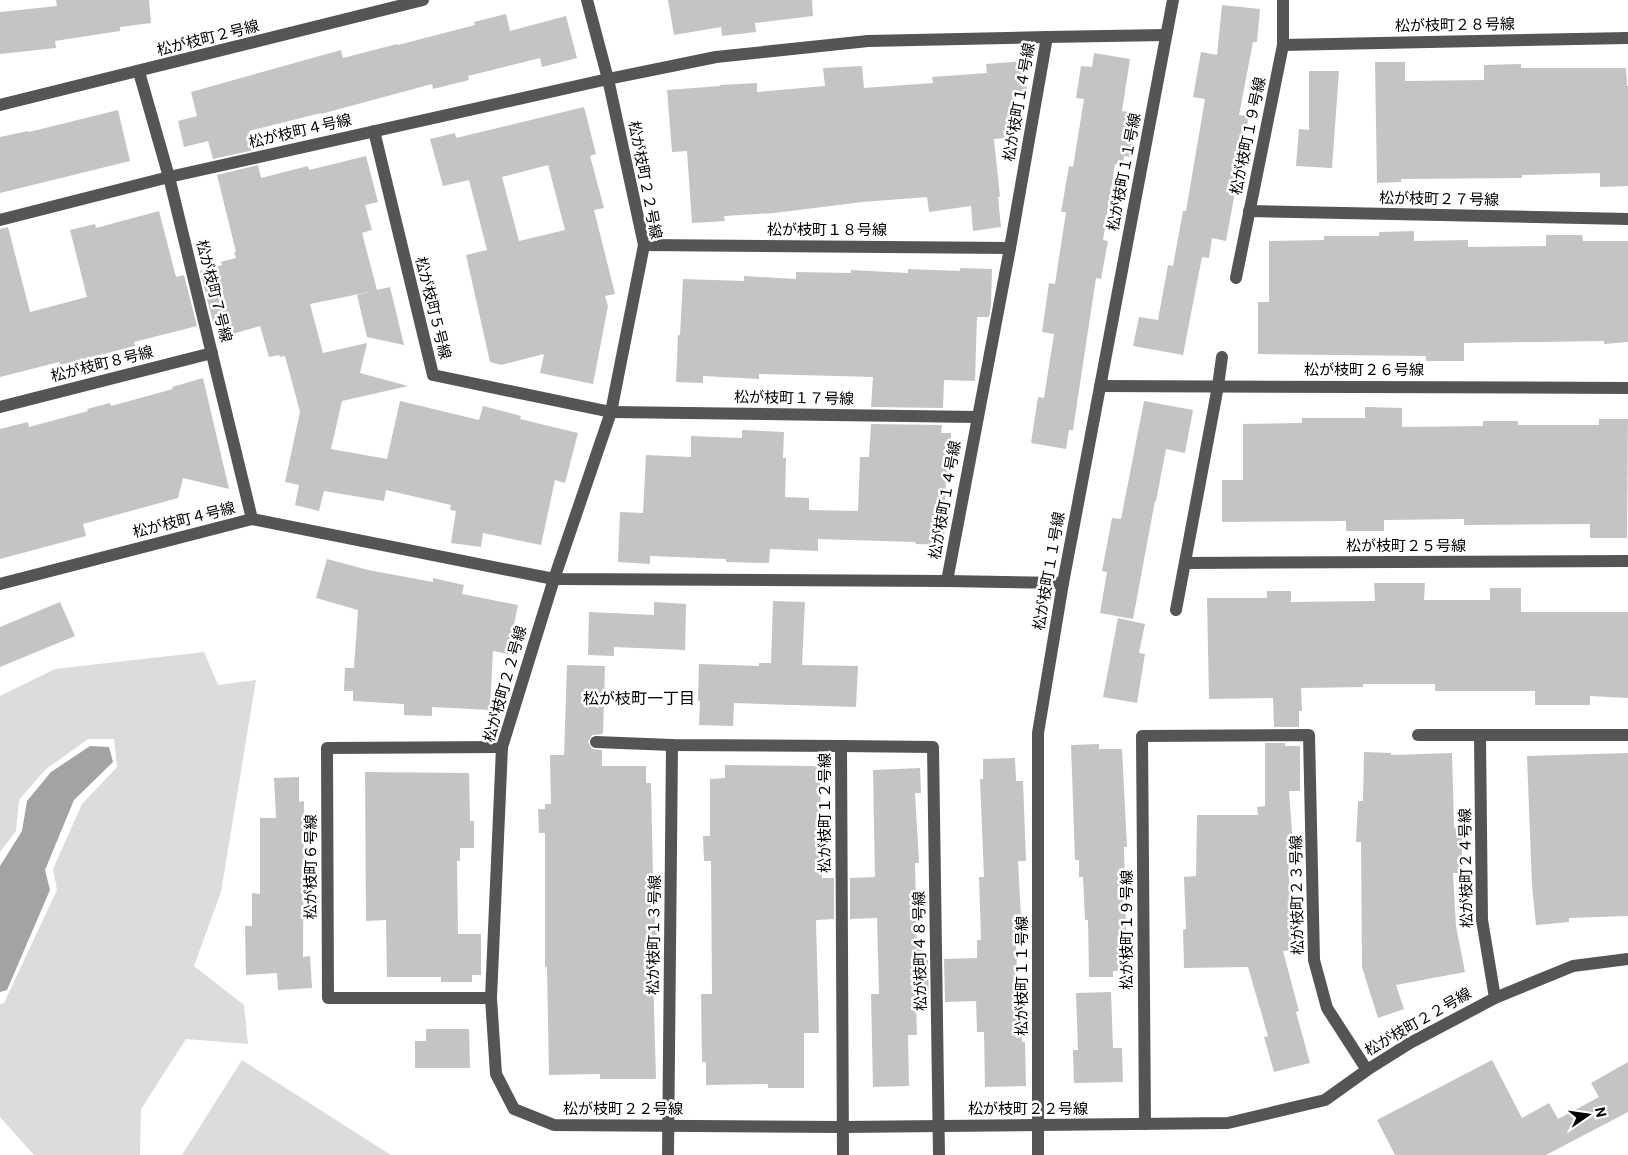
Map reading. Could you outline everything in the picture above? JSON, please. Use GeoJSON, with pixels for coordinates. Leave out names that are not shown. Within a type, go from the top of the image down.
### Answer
{"type":"FeatureCollection","features":[{"type":"Feature","properties":{"kind":"street","name":"松が枝町２号線"},"geometry":{"type":"LineString","coordinates":[[0,105],[423,0]]}},
{"type":"Feature","properties":{"kind":"street","name":"松が枝町２２号線"},"geometry":{"type":"LineString","coordinates":[[587,0],[608,79],[644,245],[610,412],[554,579],[502,747],[491,998],[496,1074],[514,1109],[554,1125],[842,1127],[1228,1123],[1325,1100],[1367,1070],[1410,1043],[1494,998],[1573,966],[1628,959]]}},
{"type":"Feature","properties":{"kind":"street","name":"松が枝町１１号線"},"geometry":{"type":"LineString","coordinates":[[1038,1155],[1038,733],[1063,584],[1173,0]]}},
{"type":"Feature","properties":{"kind":"street","name":"松が枝町１９号線"},"geometry":{"type":"LineString","coordinates":[[1236,278],[1283,45],[1283,0]]}},
{"type":"Feature","properties":{"kind":"street","name":"松が枝町１４号線"},"geometry":{"type":"LineString","coordinates":[[608,79],[716,57],[858,42],[1166,35]]}},
{"type":"Feature","properties":{"kind":"street","name":"松が枝町１４号線"},"geometry":{"type":"LineString","coordinates":[[554,579],[947,582],[1010,248],[1047,37]]}},
{"type":"Feature","properties":{"kind":"street","name":"松が枝町２８号線"},"geometry":{"type":"LineString","coordinates":[[1283,45],[1628,38]]}},
{"type":"Feature","properties":{"kind":"street","name":"松が枝町７号線"},"geometry":{"type":"LineString","coordinates":[[139,72],[169,176],[252,519]]}},
{"type":"Feature","properties":{"kind":"street","name":"松が枝町４号線"},"geometry":{"type":"LineString","coordinates":[[0,220],[169,176],[608,79]]}},
{"type":"Feature","properties":{"kind":"street","name":"松が枝町５号線"},"geometry":{"type":"LineString","coordinates":[[374,131],[433,375],[610,412]]}},
{"type":"Feature","properties":{"kind":"street","name":"松が枝町２７号線"},"geometry":{"type":"LineString","coordinates":[[1249,211],[1628,219]]}},
{"type":"Feature","properties":{"kind":"street","name":"松が枝町１８号線"},"geometry":{"type":"LineString","coordinates":[[644,245],[1010,248]]}},
{"type":"Feature","properties":{"kind":"street","name":"松が枝町８号線"},"geometry":{"type":"LineString","coordinates":[[0,407],[212,352]]}},
{"type":"Feature","properties":{"kind":"street"},"geometry":{"type":"LineString","coordinates":[[1176,610],[1222,357]]}},
{"type":"Feature","properties":{"kind":"street","name":"松が枝町２６号線"},"geometry":{"type":"LineString","coordinates":[[1100,386],[1628,388]]}},
{"type":"Feature","properties":{"kind":"street","name":"松が枝町１７号線"},"geometry":{"type":"LineString","coordinates":[[610,412],[977,417]]}},
{"type":"Feature","properties":{"kind":"street","name":"松が枝町４号線"},"geometry":{"type":"LineString","coordinates":[[0,584],[252,519],[554,579]]}},
{"type":"Feature","properties":{"kind":"street","name":"松が枝町２５号線"},"geometry":{"type":"LineString","coordinates":[[1185,563],[1628,561]]}},
{"type":"Feature","properties":{"kind":"street"},"geometry":{"type":"LineString","coordinates":[[947,582],[1063,584]]}},
{"type":"Feature","properties":{"kind":"street"},"geometry":{"type":"LineString","coordinates":[[1418,735],[1628,735]]}},
{"type":"Feature","properties":{"kind":"street","name":"松が枝町１９号線"},"geometry":{"type":"LineString","coordinates":[[1145,1124],[1142,736],[1310,736]]}},
{"type":"Feature","properties":{"kind":"street","name":"松が枝町２３号線"},"geometry":{"type":"LineString","coordinates":[[1310,736],[1314,960],[1327,1008],[1367,1070]]}},
{"type":"Feature","properties":{"kind":"street","name":"松が枝町２４号線"},"geometry":{"type":"LineString","coordinates":[[1480,736],[1482,920],[1494,998]]}},
{"type":"Feature","properties":{"kind":"street","name":"松が枝町１２号線"},"geometry":{"type":"LineString","coordinates":[[596,742],[672,745],[841,746],[842,1155]]}},
{"type":"Feature","properties":{"kind":"street","name":"松が枝町１３号線"},"geometry":{"type":"LineString","coordinates":[[668,1155],[672,745]]}},
{"type":"Feature","properties":{"kind":"street","name":"松が枝町４８号線"},"geometry":{"type":"LineString","coordinates":[[841,746],[933,748],[939,1155]]}},
{"type":"Feature","properties":{"kind":"street","name":"松が枝町６号線"},"geometry":{"type":"LineString","coordinates":[[491,998],[328,998],[327,748],[502,747]]}},
{"type":"Feature","properties":{"kind":"shaded area"},"geometry":{"type":"Polygon","coordinates":[[[204,652],[218,685],[256,680],[221,892],[194,966],[244,1005],[248,1044],[186,1039],[141,1109],[140,1155],[34,1155],[0,1117],[0,1004],[4,1003],[57,890],[53,869],[82,804],[117,767],[114,739],[88,739],[45,770],[19,800],[16,831],[0,852],[0,696],[55,669],[204,652]]]}},
{"type":"Feature","properties":{"kind":"shaded area"},"geometry":{"type":"Polygon","coordinates":[[[90,746],[109,747],[113,762],[74,800],[45,870],[50,890],[7,990],[0,992],[0,866],[22,831],[27,801],[51,772],[90,746]]]}},
{"type":"Feature","properties":{"kind":"shaded area"},"geometry":{"type":"Polygon","coordinates":[[[242,1060],[391,1155],[182,1155],[242,1060]]]}},
{"type":"Feature","properties":{"kind":"building"},"geometry":{"type":"Polygon","coordinates":[[[56,0],[149,0],[151,23],[120,27],[120,31],[55,41],[56,48],[0,54],[0,12],[57,6],[56,0]]]}},
{"type":"Feature","properties":{"kind":"building"},"geometry":{"type":"Polygon","coordinates":[[[668,0],[812,0],[813,16],[755,23],[756,32],[722,36],[721,27],[674,35],[668,0]]]}},
{"type":"Feature","properties":{"kind":"building"},"geometry":{"type":"Polygon","coordinates":[[[1222,5],[1260,9],[1257,42],[1253,42],[1239,115],[1249,116],[1226,241],[1212,238],[1209,258],[1202,257],[1183,355],[1133,346],[1139,317],[1158,320],[1168,265],[1173,266],[1183,211],[1186,211],[1205,99],[1193,97],[1201,52],[1217,55],[1222,5]]]}},
{"type":"Feature","properties":{"kind":"building"},"geometry":{"type":"Polygon","coordinates":[[[506,14],[510,31],[566,16],[577,58],[542,67],[540,58],[468,76],[469,80],[433,89],[432,84],[249,131],[254,150],[213,159],[208,141],[184,147],[178,121],[197,116],[191,92],[341,50],[343,58],[475,25],[474,22],[506,14]]]}},
{"type":"Feature","properties":{"kind":"building"},"geometry":{"type":"Polygon","coordinates":[[[1094,53],[1130,59],[1122,111],[1137,113],[1130,157],[1124,156],[1123,165],[1115,164],[1103,240],[1108,241],[1101,279],[1096,278],[1073,430],[1069,430],[1066,449],[1031,443],[1038,397],[1044,398],[1054,334],[1042,332],[1049,283],[1055,284],[1066,212],[1061,212],[1069,166],[1073,167],[1084,99],[1076,98],[1081,66],[1092,67],[1094,53]]]}},
{"type":"Feature","properties":{"kind":"building"},"geometry":{"type":"Polygon","coordinates":[[[1025,61],[1027,93],[1014,94],[1017,123],[1012,124],[1013,137],[994,139],[1001,227],[973,231],[971,206],[929,212],[927,197],[863,202],[774,213],[724,216],[725,221],[692,223],[687,151],[672,152],[667,90],[757,83],[757,92],[825,86],[823,68],[862,66],[864,88],[933,83],[932,77],[987,73],[986,64],[1025,61]]]}},
{"type":"Feature","properties":{"kind":"building"},"geometry":{"type":"Polygon","coordinates":[[[1375,62],[1405,62],[1405,81],[1484,80],[1484,65],[1521,64],[1521,68],[1626,68],[1628,86],[1628,186],[1600,187],[1600,173],[1522,175],[1522,178],[1401,179],[1401,182],[1377,183],[1375,62]]]}},
{"type":"Feature","properties":{"kind":"building"},"geometry":{"type":"Polygon","coordinates":[[[1309,71],[1339,71],[1332,168],[1296,166],[1299,129],[1309,130],[1309,71]]]}},
{"type":"Feature","properties":{"kind":"building"},"geometry":{"type":"Polygon","coordinates":[[[584,107],[596,154],[590,156],[604,208],[594,210],[615,294],[605,296],[608,306],[593,384],[540,373],[544,354],[501,365],[490,362],[466,255],[487,250],[469,180],[443,186],[430,139],[455,133],[456,138],[584,107]],[[548,165],[502,177],[519,241],[565,230],[548,165]]]}},
{"type":"Feature","properties":{"kind":"building"},"geometry":{"type":"Polygon","coordinates":[[[118,110],[130,161],[0,193],[0,137],[29,132],[118,110]]]}},
{"type":"Feature","properties":{"kind":"building"},"geometry":{"type":"Polygon","coordinates":[[[366,156],[378,202],[365,205],[372,230],[362,233],[377,290],[390,287],[404,345],[367,337],[357,295],[374,291],[310,304],[323,353],[367,343],[360,373],[408,386],[342,401],[331,449],[387,459],[400,401],[479,420],[483,406],[521,416],[520,419],[578,433],[565,483],[555,480],[541,545],[483,533],[481,547],[451,543],[456,511],[450,510],[451,505],[386,490],[384,501],[324,491],[319,511],[295,505],[299,485],[285,482],[300,412],[285,356],[269,357],[260,326],[229,335],[225,319],[213,322],[200,271],[222,265],[221,262],[236,258],[217,175],[258,165],[261,178],[308,166],[309,170],[366,156]]]}},
{"type":"Feature","properties":{"kind":"building"},"geometry":{"type":"Polygon","coordinates":[[[159,211],[176,277],[184,275],[197,326],[134,342],[135,346],[60,365],[59,362],[0,377],[0,229],[8,227],[30,312],[87,297],[70,230],[95,224],[96,228],[159,211]]]}},
{"type":"Feature","properties":{"kind":"building"},"geometry":{"type":"Polygon","coordinates":[[[1414,231],[1414,241],[1468,240],[1468,247],[1546,246],[1546,235],[1582,235],[1583,241],[1628,241],[1628,342],[1604,344],[1604,341],[1464,343],[1464,361],[1426,361],[1426,356],[1258,354],[1258,302],[1269,302],[1269,241],[1324,240],[1324,236],[1379,236],[1379,232],[1414,231]]]}},
{"type":"Feature","properties":{"kind":"building"},"geometry":{"type":"Polygon","coordinates":[[[960,268],[992,269],[991,306],[989,317],[977,317],[975,381],[944,380],[943,408],[871,407],[873,377],[759,374],[759,379],[703,376],[703,383],[676,382],[683,279],[744,281],[744,276],[796,279],[796,272],[851,273],[851,270],[908,273],[908,269],[960,271],[960,268]]]}},
{"type":"Feature","properties":{"kind":"building"},"geometry":{"type":"Polygon","coordinates":[[[203,378],[229,489],[183,478],[178,498],[83,524],[86,536],[0,559],[0,429],[28,422],[29,427],[88,411],[87,409],[110,403],[111,406],[173,389],[172,387],[203,378]]]}},
{"type":"Feature","properties":{"kind":"building"},"geometry":{"type":"Polygon","coordinates":[[[1144,401],[1193,410],[1185,453],[1166,449],[1133,619],[1100,613],[1107,572],[1102,571],[1112,518],[1121,519],[1144,401]]]}},
{"type":"Feature","properties":{"kind":"building"},"geometry":{"type":"Polygon","coordinates":[[[1365,407],[1402,408],[1402,427],[1483,426],[1483,421],[1518,421],[1518,425],[1599,425],[1599,419],[1628,419],[1627,538],[1590,538],[1590,524],[1464,525],[1464,519],[1384,520],[1384,531],[1346,531],[1346,521],[1222,522],[1222,480],[1243,480],[1243,424],[1302,423],[1302,418],[1365,418],[1365,407]]]}},
{"type":"Feature","properties":{"kind":"building"},"geometry":{"type":"Polygon","coordinates":[[[871,424],[942,425],[941,433],[951,433],[950,475],[946,475],[944,545],[916,544],[915,542],[818,539],[818,551],[770,549],[769,563],[726,562],[726,559],[650,556],[650,564],[618,562],[620,512],[643,513],[646,455],[691,457],[691,436],[742,438],[742,430],[784,432],[783,458],[786,458],[785,497],[809,498],[809,510],[858,511],[860,457],[869,457],[871,424]]]}},
{"type":"Feature","properties":{"kind":"building"},"geometry":{"type":"Polygon","coordinates":[[[327,559],[368,570],[433,582],[433,578],[464,585],[462,594],[518,605],[508,654],[493,651],[490,710],[432,707],[432,716],[404,715],[404,704],[353,701],[353,691],[344,691],[345,668],[354,668],[358,610],[316,598],[327,559]]]}},
{"type":"Feature","properties":{"kind":"building"},"geometry":{"type":"Polygon","coordinates":[[[1374,583],[1425,583],[1424,600],[1490,600],[1490,588],[1521,588],[1521,612],[1628,612],[1628,698],[1590,696],[1590,705],[1535,705],[1535,691],[1435,691],[1435,684],[1363,684],[1363,687],[1301,688],[1302,711],[1299,711],[1299,727],[1274,727],[1273,698],[1209,699],[1207,598],[1267,598],[1267,591],[1291,591],[1291,602],[1375,601],[1374,583]]]}},
{"type":"Feature","properties":{"kind":"building"},"geometry":{"type":"Polygon","coordinates":[[[773,601],[805,602],[802,665],[858,666],[856,707],[734,703],[733,726],[699,725],[699,664],[759,666],[759,663],[771,663],[773,601]]]}},
{"type":"Feature","properties":{"kind":"building"},"geometry":{"type":"Polygon","coordinates":[[[60,602],[75,636],[0,667],[0,627],[60,602]]]}},
{"type":"Feature","properties":{"kind":"building"},"geometry":{"type":"Polygon","coordinates":[[[654,602],[686,604],[685,650],[614,647],[614,656],[588,655],[589,612],[654,615],[654,602]]]}},
{"type":"Feature","properties":{"kind":"building"},"geometry":{"type":"Polygon","coordinates":[[[1118,618],[1145,624],[1139,653],[1145,654],[1137,703],[1103,697],[1118,618]]]}},
{"type":"Feature","properties":{"kind":"building"},"geometry":{"type":"Polygon","coordinates":[[[567,665],[605,666],[603,734],[592,735],[588,742],[592,749],[602,750],[602,766],[646,766],[646,783],[651,783],[658,973],[653,973],[656,1079],[600,1079],[600,1074],[549,1075],[547,967],[545,967],[545,833],[539,833],[538,809],[545,809],[545,804],[551,804],[550,755],[564,755],[567,665]]]}},
{"type":"Feature","properties":{"kind":"building"},"geometry":{"type":"Polygon","coordinates":[[[1265,743],[1285,743],[1285,746],[1300,746],[1300,791],[1289,791],[1293,845],[1288,845],[1291,950],[1283,951],[1299,1011],[1296,1012],[1310,1063],[1274,1072],[1264,1037],[1268,1036],[1248,967],[1184,968],[1183,930],[1186,929],[1184,877],[1196,876],[1197,815],[1258,815],[1257,807],[1265,806],[1265,743]]]}},
{"type":"Feature","properties":{"kind":"building"},"geometry":{"type":"Polygon","coordinates":[[[1099,744],[1099,749],[1122,749],[1127,847],[1124,847],[1127,971],[1113,971],[1113,977],[1089,977],[1088,920],[1085,920],[1083,877],[1079,877],[1079,860],[1075,860],[1071,745],[1099,744]]]}},
{"type":"Feature","properties":{"kind":"building"},"geometry":{"type":"Polygon","coordinates":[[[1364,752],[1391,753],[1391,755],[1452,753],[1454,828],[1462,828],[1462,873],[1453,873],[1456,926],[1465,972],[1396,985],[1404,1009],[1378,1018],[1362,967],[1361,842],[1356,842],[1358,801],[1363,801],[1364,752]]]}},
{"type":"Feature","properties":{"kind":"building"},"geometry":{"type":"Polygon","coordinates":[[[1628,753],[1628,916],[1569,918],[1569,922],[1536,925],[1532,886],[1527,756],[1628,753]]]}},
{"type":"Feature","properties":{"kind":"building"},"geometry":{"type":"Polygon","coordinates":[[[1015,758],[1016,781],[1023,781],[1026,861],[1018,861],[1021,917],[1015,917],[1018,997],[1020,997],[1022,1042],[1025,1042],[1026,1086],[985,1087],[984,1032],[977,1032],[976,1001],[945,1002],[944,959],[977,958],[977,940],[981,940],[979,877],[984,877],[980,779],[983,779],[983,759],[1015,758]]]}},
{"type":"Feature","properties":{"kind":"building"},"geometry":{"type":"Polygon","coordinates":[[[725,765],[820,766],[822,878],[834,878],[834,919],[816,920],[819,1033],[804,1033],[804,1088],[768,1088],[768,1084],[706,1085],[706,1062],[702,1062],[701,994],[712,994],[711,861],[704,861],[703,836],[710,836],[710,779],[725,778],[725,765]]]}},
{"type":"Feature","properties":{"kind":"building"},"geometry":{"type":"Polygon","coordinates":[[[920,768],[921,793],[915,793],[919,863],[915,863],[917,949],[922,949],[922,960],[928,960],[929,1003],[916,1003],[917,1035],[908,1035],[909,1086],[873,1087],[871,994],[879,994],[877,918],[850,919],[850,878],[875,877],[873,770],[920,768]]]}},
{"type":"Feature","properties":{"kind":"building"},"geometry":{"type":"Polygon","coordinates":[[[365,772],[469,773],[470,821],[474,821],[474,848],[460,848],[460,861],[457,861],[458,934],[481,934],[481,975],[472,975],[472,982],[441,982],[441,977],[387,977],[386,920],[366,921],[365,772]]]}},
{"type":"Feature","properties":{"kind":"building"},"geometry":{"type":"Polygon","coordinates":[[[299,777],[299,802],[304,801],[303,957],[310,956],[312,988],[278,990],[277,973],[246,975],[245,926],[252,926],[252,893],[260,894],[260,818],[276,818],[274,778],[299,777]]]}},
{"type":"Feature","properties":{"kind":"building"},"geometry":{"type":"Polygon","coordinates":[[[1111,992],[1113,1048],[1122,1048],[1123,1082],[1074,1083],[1073,1050],[1078,1050],[1076,993],[1111,992]]]}},
{"type":"Feature","properties":{"kind":"building"},"geometry":{"type":"Polygon","coordinates":[[[426,1029],[469,1029],[470,1068],[415,1068],[415,1041],[426,1041],[426,1029]]]}},
{"type":"Feature","properties":{"kind":"building"},"geometry":{"type":"Polygon","coordinates":[[[1492,1060],[1522,1118],[1549,1103],[1558,1119],[1599,1097],[1591,1083],[1628,1062],[1628,1112],[1546,1155],[1395,1155],[1377,1120],[1492,1060]]]}},
{"type":"Feature","properties":{"kind":"district","name":"松が枝町一丁目"},"geometry":{"type":"Point","coordinates":[639,698]}}]}
